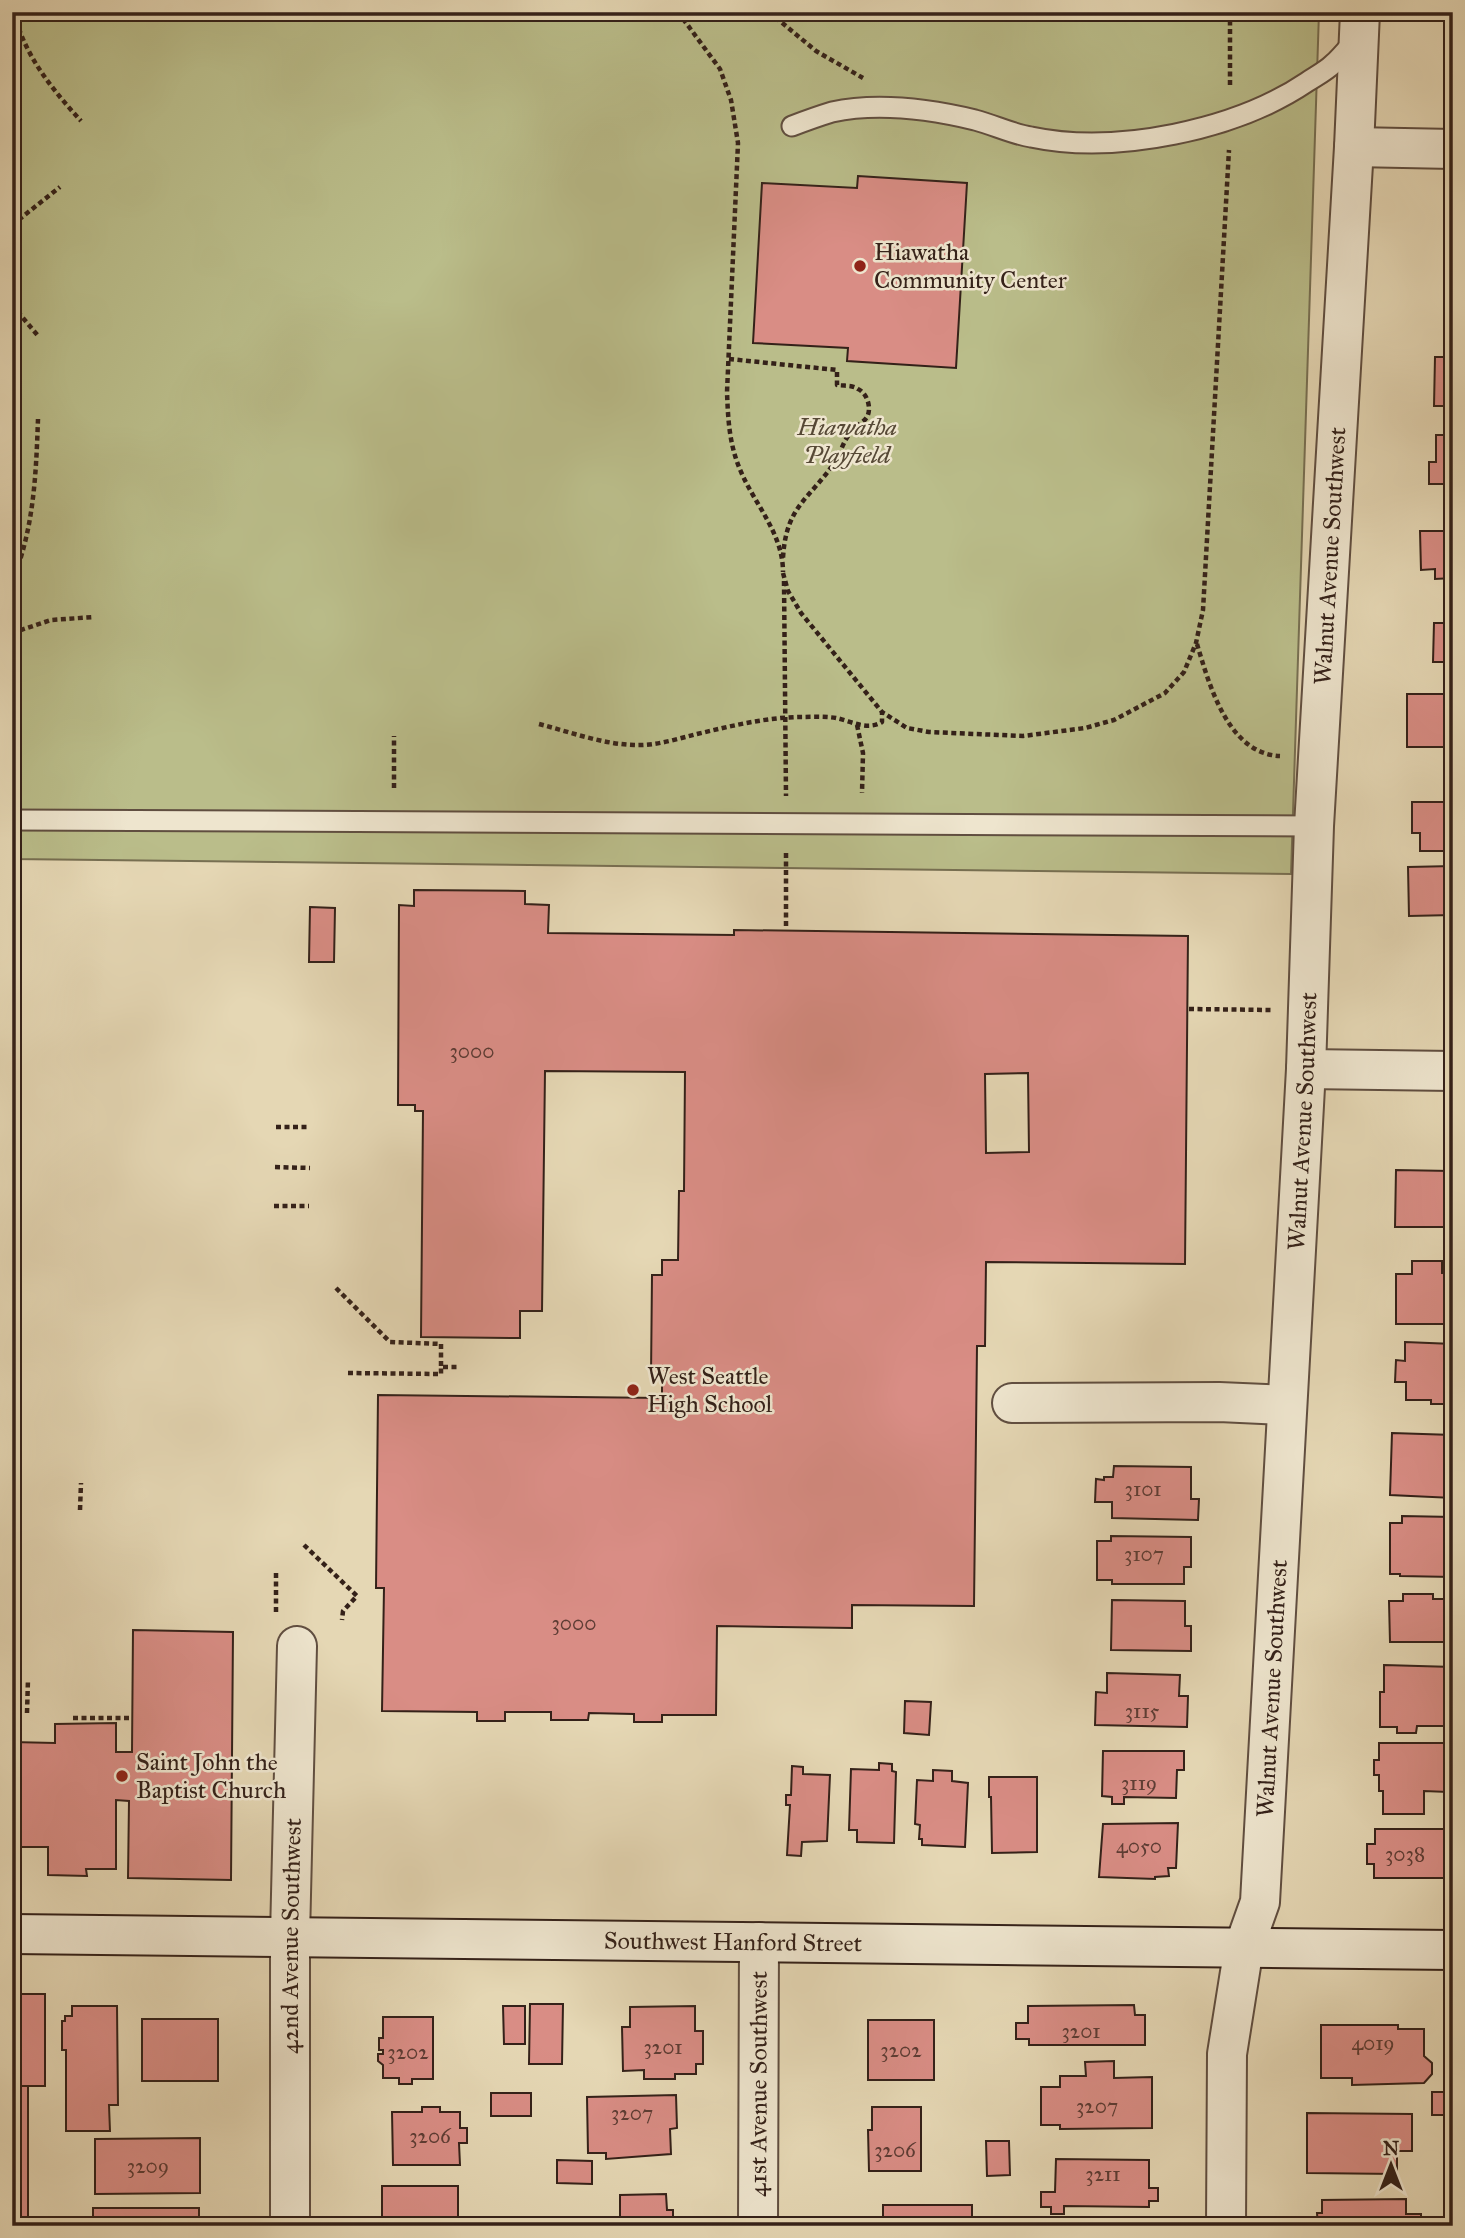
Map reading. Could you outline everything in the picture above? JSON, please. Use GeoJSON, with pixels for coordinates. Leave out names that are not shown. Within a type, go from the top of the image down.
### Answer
{"type":"FeatureCollection","features":[{"type":"Feature","properties":{"kind":"street","name":"Walnut Avenue Southwest"},"geometry":{"type":"LineString","coordinates":[[1226,2226],[1227,2054],[1244,1947],[1260,1902],[1306,1069],[1314,826],[1359,24]]}},
{"type":"Feature","properties":{"kind":"street"},"geometry":{"type":"LineString","coordinates":[[1354,147],[1453,149]]}},
{"type":"Feature","properties":{"kind":"street"},"geometry":{"type":"LineString","coordinates":[[1306,1069],[1453,1071]]}},
{"type":"Feature","properties":{"kind":"street"},"geometry":{"type":"LineString","coordinates":[[1012,1403],[1219,1402],[1286,1405]]}},
{"type":"Feature","properties":{"kind":"street","name":"42nd Avenue Southwest"},"geometry":{"type":"LineString","coordinates":[[286,1632],[290,2226]]}},
{"type":"Feature","properties":{"kind":"street","name":"Southwest Hanford Street"},"geometry":{"type":"LineString","coordinates":[[12,1934],[1453,1950]]}},
{"type":"Feature","properties":{"kind":"street","name":"41st Avenue Southwest"},"geometry":{"type":"LineString","coordinates":[[758,2226],[759,1942]]}},
{"type":"Feature","properties":{"kind":"lane"},"geometry":{"type":"LineString","coordinates":[[792,125],[833,112],[882,106],[975,120],[1030,137],[1081,143],[1141,139],[1230,120],[1250,113],[1332,66],[1359,24]]}},
{"type":"Feature","properties":{"kind":"lane"},"geometry":{"type":"LineString","coordinates":[[12,820],[1314,826]]}},
{"type":"Feature","properties":{"kind":"path"},"geometry":{"type":"LineString","coordinates":[[14,12],[31,56],[50,87],[81,121]]}},
{"type":"Feature","properties":{"kind":"path"},"geometry":{"type":"LineString","coordinates":[[678,12],[720,69],[731,100],[738,143],[728,422],[731,445],[740,470],[776,535],[783,565]]}},
{"type":"Feature","properties":{"kind":"path"},"geometry":{"type":"LineString","coordinates":[[783,573],[800,613],[882,712],[907,728],[955,734],[1023,736],[1085,728],[1114,720],[1165,693],[1184,672],[1196,643],[1207,571],[1230,120],[1230,12]]}},
{"type":"Feature","properties":{"kind":"path"},"geometry":{"type":"LineString","coordinates":[[12,225],[60,187]]}},
{"type":"Feature","properties":{"kind":"path"},"geometry":{"type":"LineString","coordinates":[[12,305],[39,337]]}},
{"type":"Feature","properties":{"kind":"path"},"geometry":{"type":"LineString","coordinates":[[729,359],[837,370],[837,385],[859,389],[867,397],[869,406],[867,417],[851,432],[836,459],[802,499],[794,513],[785,542],[783,573],[786,804]]}},
{"type":"Feature","properties":{"kind":"path"},"geometry":{"type":"LineString","coordinates":[[12,582],[33,513],[38,419]]}},
{"type":"Feature","properties":{"kind":"path"},"geometry":{"type":"LineString","coordinates":[[12,634],[51,620],[94,617]]}},
{"type":"Feature","properties":{"kind":"path"},"geometry":{"type":"LineString","coordinates":[[1196,643],[1211,691],[1224,716],[1244,740],[1256,750],[1269,755],[1291,756]]}},
{"type":"Feature","properties":{"kind":"path"},"geometry":{"type":"LineString","coordinates":[[540,724],[594,739],[636,746],[749,722],[786,717],[837,718],[857,725],[877,725],[882,722],[882,712]]}},
{"type":"Feature","properties":{"kind":"path"},"geometry":{"type":"LineString","coordinates":[[857,725],[863,753],[862,794]]}},
{"type":"Feature","properties":{"kind":"path"},"geometry":{"type":"LineString","coordinates":[[394,736],[394,788]]}},
{"type":"Feature","properties":{"kind":"path"},"geometry":{"type":"LineString","coordinates":[[786,848],[786,928]]}},
{"type":"Feature","properties":{"kind":"path"},"geometry":{"type":"LineString","coordinates":[[1189,1009],[1278,1010]]}},
{"type":"Feature","properties":{"kind":"path"},"geometry":{"type":"LineString","coordinates":[[276,1127],[310,1127]]}},
{"type":"Feature","properties":{"kind":"path"},"geometry":{"type":"LineString","coordinates":[[275,1167],[310,1168]]}},
{"type":"Feature","properties":{"kind":"path"},"geometry":{"type":"LineString","coordinates":[[274,1206],[309,1206]]}},
{"type":"Feature","properties":{"kind":"path"},"geometry":{"type":"LineString","coordinates":[[336,1288],[390,1342],[441,1343],[441,1374],[348,1373]]}},
{"type":"Feature","properties":{"kind":"path"},"geometry":{"type":"LineString","coordinates":[[441,1367],[457,1367]]}},
{"type":"Feature","properties":{"kind":"path"},"geometry":{"type":"LineString","coordinates":[[80,1510],[81,1483]]}},
{"type":"Feature","properties":{"kind":"path"},"geometry":{"type":"LineString","coordinates":[[304,1545],[356,1596],[343,1611],[342,1620]]}},
{"type":"Feature","properties":{"kind":"path"},"geometry":{"type":"LineString","coordinates":[[276,1573],[286,1632]]}},
{"type":"Feature","properties":{"kind":"path"},"geometry":{"type":"LineString","coordinates":[[27,1713],[28,1679]]}},
{"type":"Feature","properties":{"kind":"path"},"geometry":{"type":"LineString","coordinates":[[73,1718],[131,1718]]}},
{"type":"Feature","properties":{"kind":"green space","name":"Hiawatha Playfield"},"geometry":{"type":"Polygon","coordinates":[[[12,12],[1319,12],[1291,874],[12,859],[12,12]]]}},
{"type":"Feature","properties":{"kind":"building"},"geometry":{"type":"Polygon","coordinates":[[[1453,12],[1453,70],[1450,70],[1453,12]]]}},
{"type":"Feature","properties":{"kind":"building","name":"Hiawatha Community Center"},"geometry":{"type":"Polygon","coordinates":[[[858,176],[967,183],[956,368],[847,361],[848,348],[753,343],[762,183],[857,188],[858,176]]]}},
{"type":"Feature","properties":{"kind":"building"},"geometry":{"type":"Polygon","coordinates":[[[1445,260],[1453,260],[1453,319],[1445,319],[1445,260]]]}},
{"type":"Feature","properties":{"kind":"building"},"geometry":{"type":"Polygon","coordinates":[[[1435,357],[1453,357],[1453,418],[1450,418],[1451,406],[1434,406],[1435,357]]]}},
{"type":"Feature","properties":{"kind":"building"},"geometry":{"type":"Polygon","coordinates":[[[1436,435],[1453,435],[1453,484],[1429,484],[1429,462],[1436,462],[1436,435]]]}},
{"type":"Feature","properties":{"kind":"building"},"geometry":{"type":"Polygon","coordinates":[[[1420,531],[1453,531],[1453,578],[1435,579],[1435,569],[1421,570],[1420,531]]]}},
{"type":"Feature","properties":{"kind":"building"},"geometry":{"type":"Polygon","coordinates":[[[1445,609],[1453,609],[1453,662],[1433,662],[1434,623],[1444,623],[1445,609]]]}},
{"type":"Feature","properties":{"kind":"building"},"geometry":{"type":"Polygon","coordinates":[[[1407,694],[1453,694],[1453,747],[1407,747],[1407,694]]]}},
{"type":"Feature","properties":{"kind":"building"},"geometry":{"type":"Polygon","coordinates":[[[1448,786],[1453,786],[1453,851],[1420,851],[1420,833],[1412,833],[1412,802],[1444,802],[1444,796],[1448,796],[1448,786]]]}},
{"type":"Feature","properties":{"kind":"building"},"geometry":{"type":"Polygon","coordinates":[[[1453,866],[1453,915],[1409,916],[1408,867],[1453,866]]]}},
{"type":"Feature","properties":{"kind":"building"},"geometry":{"type":"Polygon","coordinates":[[[414,890],[525,891],[525,904],[549,905],[548,933],[734,935],[734,930],[1188,936],[1185,1264],[986,1262],[985,1346],[977,1346],[974,1606],[852,1605],[852,1628],[717,1626],[716,1715],[662,1715],[662,1722],[634,1722],[634,1714],[589,1713],[588,1720],[551,1720],[551,1712],[505,1712],[505,1721],[477,1721],[477,1712],[382,1711],[384,1588],[376,1588],[378,1395],[662,1398],[662,1377],[651,1377],[652,1275],[662,1275],[662,1260],[678,1260],[679,1191],[684,1191],[685,1072],[545,1071],[542,1311],[520,1311],[520,1338],[421,1337],[423,1111],[415,1111],[415,1105],[398,1105],[399,905],[414,906],[414,890]],[[1028,1073],[985,1074],[986,1153],[1029,1152],[1028,1073]]]}},
{"type":"Feature","properties":{"kind":"building"},"geometry":{"type":"Polygon","coordinates":[[[310,907],[335,908],[334,962],[309,962],[310,907]]]}},
{"type":"Feature","properties":{"kind":"building"},"geometry":{"type":"Polygon","coordinates":[[[1451,1162],[1453,1237],[1448,1237],[1448,1227],[1395,1227],[1396,1170],[1451,1171],[1451,1162]]]}},
{"type":"Feature","properties":{"kind":"building"},"geometry":{"type":"Polygon","coordinates":[[[1412,1261],[1442,1261],[1442,1273],[1453,1273],[1453,1324],[1396,1324],[1396,1274],[1412,1274],[1412,1261]]]}},
{"type":"Feature","properties":{"kind":"building"},"geometry":{"type":"Polygon","coordinates":[[[1405,1342],[1453,1344],[1453,1404],[1431,1404],[1431,1400],[1406,1400],[1406,1382],[1395,1382],[1396,1360],[1405,1361],[1405,1342]]]}},
{"type":"Feature","properties":{"kind":"building"},"geometry":{"type":"Polygon","coordinates":[[[1392,1433],[1453,1435],[1453,1498],[1390,1495],[1392,1433]]]}},
{"type":"Feature","properties":{"kind":"building"},"geometry":{"type":"Polygon","coordinates":[[[1114,1466],[1191,1467],[1191,1499],[1199,1499],[1198,1520],[1112,1518],[1112,1502],[1095,1502],[1096,1479],[1113,1477],[1114,1466]]]}},
{"type":"Feature","properties":{"kind":"building"},"geometry":{"type":"Polygon","coordinates":[[[1402,1516],[1453,1517],[1453,1577],[1390,1574],[1390,1523],[1402,1523],[1402,1516]]]}},
{"type":"Feature","properties":{"kind":"building"},"geometry":{"type":"Polygon","coordinates":[[[1111,1536],[1191,1537],[1191,1567],[1184,1567],[1184,1584],[1112,1584],[1112,1580],[1097,1580],[1097,1541],[1111,1541],[1111,1536]]]}},
{"type":"Feature","properties":{"kind":"building"},"geometry":{"type":"Polygon","coordinates":[[[1403,1594],[1433,1594],[1433,1599],[1453,1599],[1453,1625],[1447,1628],[1447,1642],[1390,1642],[1389,1601],[1403,1601],[1403,1594]]]}},
{"type":"Feature","properties":{"kind":"building"},"geometry":{"type":"Polygon","coordinates":[[[1112,1600],[1185,1601],[1185,1626],[1191,1626],[1191,1651],[1111,1650],[1112,1600]]]}},
{"type":"Feature","properties":{"kind":"building","name":"Saint John the Baptist Church"},"geometry":{"type":"Polygon","coordinates":[[[133,1630],[233,1632],[231,1880],[128,1878],[129,1801],[116,1800],[116,1869],[86,1869],[87,1876],[48,1875],[48,1847],[12,1847],[12,1742],[55,1743],[55,1724],[116,1723],[116,1752],[132,1752],[133,1630]]]}},
{"type":"Feature","properties":{"kind":"building"},"geometry":{"type":"Polygon","coordinates":[[[1384,1665],[1453,1667],[1453,1726],[1417,1726],[1416,1733],[1397,1733],[1397,1727],[1380,1727],[1380,1692],[1384,1692],[1384,1665]]]}},
{"type":"Feature","properties":{"kind":"building"},"geometry":{"type":"Polygon","coordinates":[[[1107,1673],[1180,1675],[1179,1696],[1188,1696],[1187,1727],[1095,1725],[1096,1692],[1107,1693],[1107,1673]]]}},
{"type":"Feature","properties":{"kind":"building"},"geometry":{"type":"Polygon","coordinates":[[[905,1701],[931,1702],[929,1735],[904,1733],[905,1701]]]}},
{"type":"Feature","properties":{"kind":"building"},"geometry":{"type":"Polygon","coordinates":[[[1379,1743],[1448,1743],[1448,1792],[1424,1791],[1424,1814],[1383,1814],[1383,1791],[1379,1791],[1379,1775],[1374,1775],[1374,1760],[1379,1760],[1379,1743]]]}},
{"type":"Feature","properties":{"kind":"building"},"geometry":{"type":"Polygon","coordinates":[[[1103,1751],[1184,1751],[1184,1770],[1177,1770],[1176,1798],[1124,1797],[1124,1804],[1112,1804],[1112,1797],[1102,1796],[1103,1751]]]}},
{"type":"Feature","properties":{"kind":"building"},"geometry":{"type":"Polygon","coordinates":[[[879,1763],[892,1764],[892,1771],[896,1772],[894,1843],[857,1842],[857,1830],[849,1830],[851,1769],[879,1770],[879,1763]]]}},
{"type":"Feature","properties":{"kind":"building"},"geometry":{"type":"Polygon","coordinates":[[[792,1766],[803,1767],[803,1774],[830,1775],[827,1841],[802,1842],[801,1856],[787,1855],[790,1805],[786,1805],[786,1795],[791,1795],[792,1766]]]}},
{"type":"Feature","properties":{"kind":"building"},"geometry":{"type":"Polygon","coordinates":[[[933,1770],[952,1771],[952,1781],[968,1783],[965,1847],[922,1845],[922,1839],[919,1839],[920,1825],[915,1824],[917,1780],[933,1781],[933,1770]]]}},
{"type":"Feature","properties":{"kind":"building"},"geometry":{"type":"Polygon","coordinates":[[[989,1777],[1037,1777],[1037,1852],[992,1853],[989,1777]]]}},
{"type":"Feature","properties":{"kind":"building"},"geometry":{"type":"Polygon","coordinates":[[[1178,1823],[1176,1868],[1168,1868],[1169,1876],[1155,1879],[1099,1877],[1103,1824],[1178,1823]]]}},
{"type":"Feature","properties":{"kind":"building"},"geometry":{"type":"Polygon","coordinates":[[[1375,1829],[1444,1829],[1444,1878],[1374,1878],[1374,1864],[1367,1864],[1367,1844],[1375,1844],[1375,1829]]]}},
{"type":"Feature","properties":{"kind":"building"},"geometry":{"type":"Polygon","coordinates":[[[12,1994],[45,1994],[45,2086],[12,2086],[12,1994]]]}},
{"type":"Feature","properties":{"kind":"building"},"geometry":{"type":"Polygon","coordinates":[[[530,2004],[563,2004],[562,2064],[529,2064],[530,2004]]]}},
{"type":"Feature","properties":{"kind":"building"},"geometry":{"type":"Polygon","coordinates":[[[1134,2005],[1135,2015],[1145,2015],[1145,2045],[1029,2045],[1029,2039],[1016,2039],[1016,2023],[1028,2023],[1028,2006],[1134,2005]]]}},
{"type":"Feature","properties":{"kind":"building"},"geometry":{"type":"Polygon","coordinates":[[[72,2006],[117,2006],[118,2105],[109,2105],[110,2131],[66,2131],[66,2050],[62,2050],[62,2021],[65,2021],[65,2016],[72,2016],[72,2006]]]}},
{"type":"Feature","properties":{"kind":"building"},"geometry":{"type":"Polygon","coordinates":[[[503,2006],[525,2006],[525,2044],[504,2044],[503,2006]]]}},
{"type":"Feature","properties":{"kind":"building"},"geometry":{"type":"Polygon","coordinates":[[[695,2006],[695,2031],[703,2031],[703,2064],[696,2064],[696,2074],[675,2074],[675,2079],[644,2079],[644,2070],[623,2071],[622,2027],[630,2027],[630,2007],[695,2006]]]}},
{"type":"Feature","properties":{"kind":"building"},"geometry":{"type":"Polygon","coordinates":[[[383,2017],[433,2017],[433,2079],[412,2079],[412,2084],[399,2084],[399,2078],[383,2078],[383,2065],[378,2061],[378,2054],[383,2054],[383,2050],[379,2050],[379,2038],[383,2038],[383,2017]]]}},
{"type":"Feature","properties":{"kind":"building"},"geometry":{"type":"Polygon","coordinates":[[[142,2019],[218,2019],[218,2081],[142,2081],[142,2019]]]}},
{"type":"Feature","properties":{"kind":"building"},"geometry":{"type":"Polygon","coordinates":[[[868,2020],[934,2020],[934,2080],[868,2080],[868,2020]]]}},
{"type":"Feature","properties":{"kind":"building"},"geometry":{"type":"Polygon","coordinates":[[[1321,2025],[1398,2025],[1398,2029],[1424,2029],[1424,2056],[1432,2063],[1432,2074],[1424,2083],[1352,2085],[1352,2078],[1321,2078],[1321,2025]]]}},
{"type":"Feature","properties":{"kind":"building"},"geometry":{"type":"Polygon","coordinates":[[[1114,2061],[1114,2078],[1152,2077],[1152,2128],[1060,2129],[1060,2125],[1041,2125],[1041,2087],[1060,2087],[1060,2076],[1086,2076],[1085,2062],[1114,2061]]]}},
{"type":"Feature","properties":{"kind":"building"},"geometry":{"type":"Polygon","coordinates":[[[12,2086],[28,2086],[28,2226],[12,2226],[12,2086]]]}},
{"type":"Feature","properties":{"kind":"building"},"geometry":{"type":"Polygon","coordinates":[[[1432,2092],[1453,2092],[1453,2115],[1432,2115],[1432,2092]]]}},
{"type":"Feature","properties":{"kind":"building"},"geometry":{"type":"Polygon","coordinates":[[[491,2093],[531,2093],[531,2116],[491,2116],[491,2093]]]}},
{"type":"Feature","properties":{"kind":"building"},"geometry":{"type":"Polygon","coordinates":[[[676,2095],[677,2128],[670,2129],[671,2154],[606,2159],[606,2153],[588,2153],[587,2097],[676,2095]]]}},
{"type":"Feature","properties":{"kind":"building"},"geometry":{"type":"Polygon","coordinates":[[[422,2107],[440,2107],[440,2112],[460,2112],[460,2128],[467,2128],[467,2143],[459,2143],[460,2165],[393,2165],[392,2112],[422,2112],[422,2107]]]}},
{"type":"Feature","properties":{"kind":"building"},"geometry":{"type":"Polygon","coordinates":[[[872,2107],[921,2107],[921,2171],[869,2171],[868,2130],[872,2130],[872,2107]]]}},
{"type":"Feature","properties":{"kind":"building"},"geometry":{"type":"Polygon","coordinates":[[[1307,2113],[1412,2114],[1412,2151],[1397,2151],[1397,2174],[1307,2173],[1307,2113]]]}},
{"type":"Feature","properties":{"kind":"building"},"geometry":{"type":"Polygon","coordinates":[[[200,2138],[200,2193],[95,2194],[95,2139],[200,2138]]]}},
{"type":"Feature","properties":{"kind":"building"},"geometry":{"type":"Polygon","coordinates":[[[986,2141],[1009,2141],[1010,2175],[987,2176],[986,2141]]]}},
{"type":"Feature","properties":{"kind":"building"},"geometry":{"type":"Polygon","coordinates":[[[1056,2159],[1149,2160],[1149,2188],[1158,2188],[1158,2201],[1149,2201],[1149,2207],[1064,2206],[1064,2214],[1051,2214],[1051,2207],[1041,2207],[1041,2192],[1055,2192],[1056,2159]]]}},
{"type":"Feature","properties":{"kind":"building"},"geometry":{"type":"Polygon","coordinates":[[[557,2160],[592,2161],[592,2184],[557,2183],[557,2160]]]}},
{"type":"Feature","properties":{"kind":"building"},"geometry":{"type":"Polygon","coordinates":[[[382,2186],[458,2186],[458,2226],[382,2226],[382,2186]]]}},
{"type":"Feature","properties":{"kind":"building"},"geometry":{"type":"Polygon","coordinates":[[[666,2194],[667,2210],[673,2210],[673,2226],[604,2226],[604,2219],[620,2219],[620,2195],[666,2194]]]}},
{"type":"Feature","properties":{"kind":"building"},"geometry":{"type":"Polygon","coordinates":[[[1406,2199],[1406,2214],[1421,2214],[1421,2226],[1318,2226],[1317,2213],[1322,2213],[1322,2200],[1406,2199]]]}},
{"type":"Feature","properties":{"kind":"building"},"geometry":{"type":"Polygon","coordinates":[[[883,2205],[972,2205],[972,2226],[883,2226],[883,2205]]]}},
{"type":"Feature","properties":{"kind":"building"},"geometry":{"type":"Polygon","coordinates":[[[93,2208],[199,2208],[199,2226],[93,2226],[93,2208]]]}},
{"type":"Feature","properties":{"kind":"building"},"geometry":{"type":"Polygon","coordinates":[[[492,2223],[526,2223],[526,2226],[492,2226],[492,2223]]]}},
{"type":"Feature","properties":{"kind":"place","name":"Hiawatha Community Center"},"geometry":{"type":"Point","coordinates":[860,266]}},
{"type":"Feature","properties":{"kind":"place","name":"West Seattle High School"},"geometry":{"type":"Point","coordinates":[633,1390]}},
{"type":"Feature","properties":{"kind":"place","name":"Saint John the Baptist Church"},"geometry":{"type":"Point","coordinates":[122,1776]}}]}
